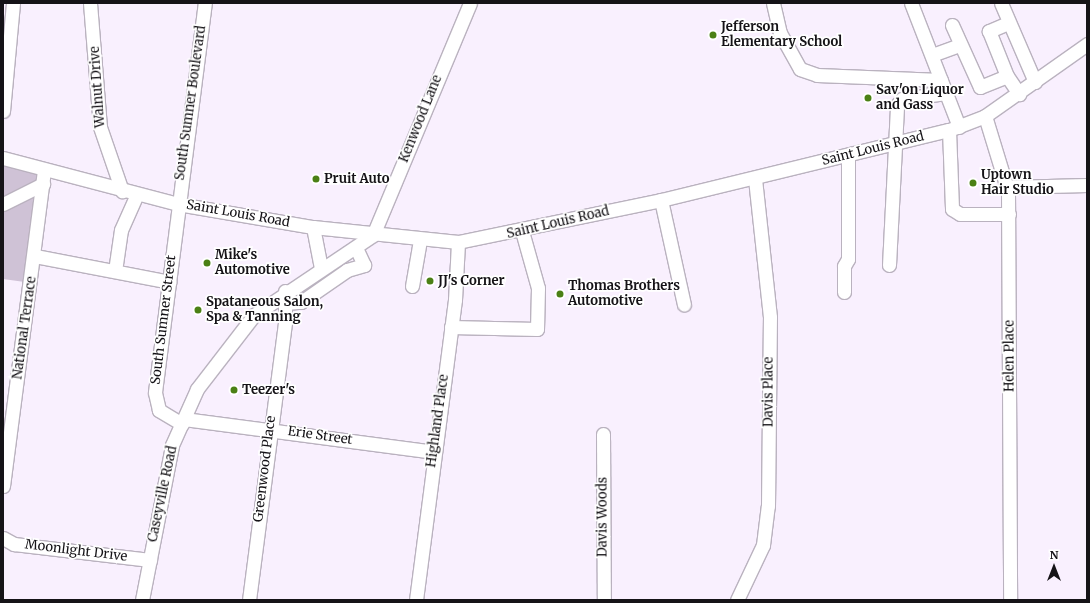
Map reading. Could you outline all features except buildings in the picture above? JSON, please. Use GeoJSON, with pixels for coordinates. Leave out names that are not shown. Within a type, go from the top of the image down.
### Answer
{"type":"FeatureCollection","features":[{"type":"Feature","properties":{"kind":"street"},"geometry":{"type":"LineString","coordinates":[[3,111],[4,74],[13,3]]}},
{"type":"Feature","properties":{"kind":"street","name":"Walnut Drive"},"geometry":{"type":"LineString","coordinates":[[90,3],[100,127],[122,191]]}},
{"type":"Feature","properties":{"kind":"street","name":"South Sumner Boulevard"},"geometry":{"type":"LineString","coordinates":[[178,204],[205,3]]}},
{"type":"Feature","properties":{"kind":"street","name":"Kenwood Lane"},"geometry":{"type":"LineString","coordinates":[[373,235],[470,3]]}},
{"type":"Feature","properties":{"kind":"street"},"geometry":{"type":"LineString","coordinates":[[773,3],[780,33],[800,69],[817,75],[941,80]]}},
{"type":"Feature","properties":{"kind":"street"},"geometry":{"type":"LineString","coordinates":[[911,3],[946,93],[954,129],[952,209],[960,214],[1009,214]]}},
{"type":"Feature","properties":{"kind":"street"},"geometry":{"type":"LineString","coordinates":[[1000,3],[1035,82]]}},
{"type":"Feature","properties":{"kind":"street"},"geometry":{"type":"LineString","coordinates":[[1008,23],[989,31],[1007,76],[1019,94]]}},
{"type":"Feature","properties":{"kind":"street"},"geometry":{"type":"LineString","coordinates":[[952,25],[980,88],[1007,76]]}},
{"type":"Feature","properties":{"kind":"street","name":"Saint Louis Road"},"geometry":{"type":"LineString","coordinates":[[3,158],[122,191],[178,204],[373,235],[458,242],[522,231],[661,200],[954,129],[985,116],[1019,94],[1087,44]]}},
{"type":"Feature","properties":{"kind":"street"},"geometry":{"type":"LineString","coordinates":[[932,55],[960,45]]}},
{"type":"Feature","properties":{"kind":"street"},"geometry":{"type":"LineString","coordinates":[[890,265],[895,113],[902,99],[946,93]]}},
{"type":"Feature","properties":{"kind":"street","name":"Helen Place"},"geometry":{"type":"LineString","coordinates":[[985,116],[1007,187],[1009,214],[1010,600]]}},
{"type":"Feature","properties":{"kind":"street"},"geometry":{"type":"LineString","coordinates":[[844,292],[844,266],[848,259],[848,155]]}},
{"type":"Feature","properties":{"kind":"street","name":"National Terrace"},"geometry":{"type":"LineString","coordinates":[[3,486],[35,256],[44,170]]}},
{"type":"Feature","properties":{"kind":"street","name":"Davis Place"},"geometry":{"type":"LineString","coordinates":[[737,600],[763,545],[768,506],[770,317],[755,178]]}},
{"type":"Feature","properties":{"kind":"street"},"geometry":{"type":"LineString","coordinates":[[3,204],[43,184]]}},
{"type":"Feature","properties":{"kind":"street"},"geometry":{"type":"LineString","coordinates":[[1007,187],[1087,184]]}},
{"type":"Feature","properties":{"kind":"street"},"geometry":{"type":"LineString","coordinates":[[115,271],[121,230],[137,194]]}},
{"type":"Feature","properties":{"kind":"street"},"geometry":{"type":"LineString","coordinates":[[661,200],[684,305]]}},
{"type":"Feature","properties":{"kind":"street","name":"South Sumner Street"},"geometry":{"type":"LineString","coordinates":[[178,204],[170,282],[155,392],[160,410],[183,421]]}},
{"type":"Feature","properties":{"kind":"street"},"geometry":{"type":"LineString","coordinates":[[313,226],[321,268]]}},
{"type":"Feature","properties":{"kind":"street"},"geometry":{"type":"LineString","coordinates":[[451,327],[537,329],[538,288],[522,231]]}},
{"type":"Feature","properties":{"kind":"street","name":"Caseyville Road"},"geometry":{"type":"LineString","coordinates":[[142,600],[172,445],[196,390],[232,340],[254,315],[285,297],[305,279],[356,248],[373,235]]}},
{"type":"Feature","properties":{"kind":"street"},"geometry":{"type":"LineString","coordinates":[[412,286],[420,240]]}},
{"type":"Feature","properties":{"kind":"street","name":"Highland Place"},"geometry":{"type":"LineString","coordinates":[[416,600],[433,452],[451,327],[458,242]]}},
{"type":"Feature","properties":{"kind":"street"},"geometry":{"type":"LineString","coordinates":[[285,297],[301,302],[346,270],[364,265],[356,248]]}},
{"type":"Feature","properties":{"kind":"street"},"geometry":{"type":"LineString","coordinates":[[35,256],[170,282]]}},
{"type":"Feature","properties":{"kind":"street"},"geometry":{"type":"LineString","coordinates":[[305,279],[313,293]]}},
{"type":"Feature","properties":{"kind":"street","name":"Greenwood Place"},"geometry":{"type":"LineString","coordinates":[[249,600],[271,429],[285,297]]}},
{"type":"Feature","properties":{"kind":"street","name":"Erie Street"},"geometry":{"type":"LineString","coordinates":[[183,421],[271,429],[433,452]]}},
{"type":"Feature","properties":{"kind":"street","name":"Davis Woods"},"geometry":{"type":"LineString","coordinates":[[603,434],[604,600]]}},
{"type":"Feature","properties":{"kind":"street","name":"Moonlight Drive"},"geometry":{"type":"LineString","coordinates":[[3,538],[14,544],[150,560]]}},
{"type":"Feature","properties":{"kind":"shaded area"},"geometry":{"type":"Polygon","coordinates":[[[3,156],[44,170],[32,283],[3,279],[3,156]]]}},
{"type":"Feature","properties":{"kind":"place","name":"Jefferson Elementary School"},"geometry":{"type":"Point","coordinates":[713,35]}},
{"type":"Feature","properties":{"kind":"place","name":"Sav'on Liquor and Gass"},"geometry":{"type":"Point","coordinates":[868,98]}},
{"type":"Feature","properties":{"kind":"place","name":"Pruit Auto"},"geometry":{"type":"Point","coordinates":[316,179]}},
{"type":"Feature","properties":{"kind":"place","name":"Uptown Hair Studio"},"geometry":{"type":"Point","coordinates":[973,183]}},
{"type":"Feature","properties":{"kind":"place","name":"Mike's Automotive"},"geometry":{"type":"Point","coordinates":[207,263]}},
{"type":"Feature","properties":{"kind":"place","name":"JJ's Corner"},"geometry":{"type":"Point","coordinates":[430,281]}},
{"type":"Feature","properties":{"kind":"place","name":"Thomas Brothers Automotive"},"geometry":{"type":"Point","coordinates":[560,294]}},
{"type":"Feature","properties":{"kind":"place","name":"Spataneous Salon, Spa & Tanning"},"geometry":{"type":"Point","coordinates":[198,310]}},
{"type":"Feature","properties":{"kind":"place","name":"Teezer's"},"geometry":{"type":"Point","coordinates":[234,390]}}]}
